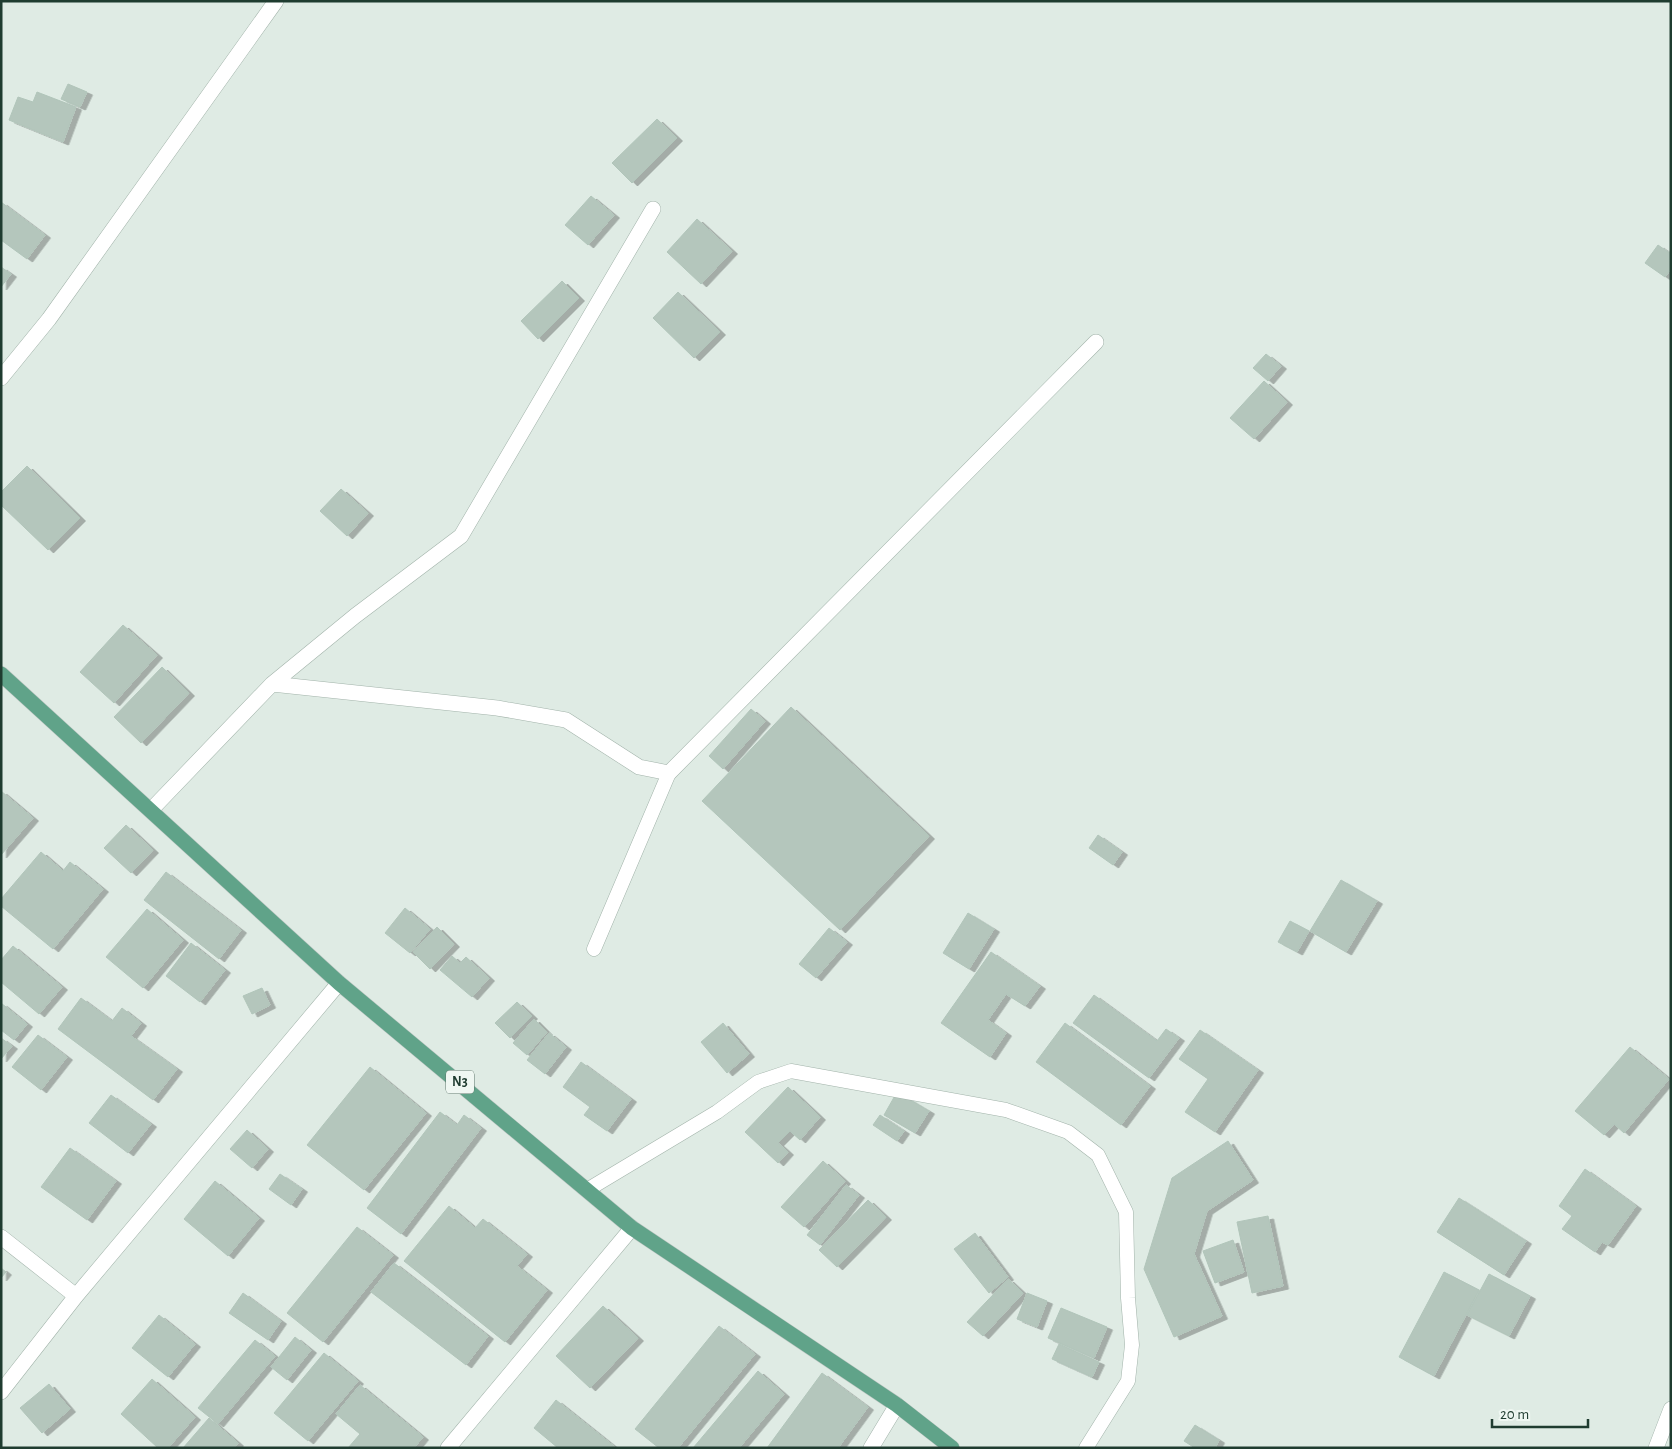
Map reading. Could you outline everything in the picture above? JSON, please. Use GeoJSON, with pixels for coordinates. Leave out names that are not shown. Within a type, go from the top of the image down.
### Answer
{"type":"FeatureCollection","features":[{"type":"Feature","properties":{"kind":"main road","name":"N3"},"geometry":{"type":"LineString","coordinates":[[1,674],[340,983],[632,1228],[897,1405],[952,1448]]}},
{"type":"Feature","properties":{"kind":"street"},"geometry":{"type":"LineString","coordinates":[[1,378],[54,311],[276,1]]}},
{"type":"Feature","properties":{"kind":"street"},"geometry":{"type":"LineString","coordinates":[[150,810],[272,684],[355,616],[461,536],[653,209]]}},
{"type":"Feature","properties":{"kind":"street"},"geometry":{"type":"LineString","coordinates":[[272,684],[497,708],[566,720],[638,766],[669,772],[1096,342]]}},
{"type":"Feature","properties":{"kind":"street"},"geometry":{"type":"LineString","coordinates":[[1,1392],[76,1296],[340,983]]}},
{"type":"Feature","properties":{"kind":"street"},"geometry":{"type":"LineString","coordinates":[[448,1448],[632,1228]]}},
{"type":"Feature","properties":{"kind":"street"},"geometry":{"type":"LineString","coordinates":[[1,1237],[76,1296]]}},
{"type":"Feature","properties":{"kind":"street"},"geometry":{"type":"LineString","coordinates":[[871,1448],[897,1405]]}},
{"type":"Feature","properties":{"kind":"street"},"geometry":{"type":"LineString","coordinates":[[1656,1448],[1671,1409]]}},
{"type":"Feature","properties":{"kind":"lane"},"geometry":{"type":"LineString","coordinates":[[594,949],[669,772]]}},
{"type":"Feature","properties":{"kind":"lane"},"geometry":{"type":"LineString","coordinates":[[586,1190],[717,1112],[758,1082],[791,1071],[1006,1110],[1068,1132],[1098,1155],[1126,1212],[1128,1298],[1132,1345],[1128,1381],[1086,1448]]}},
{"type":"Feature","properties":{"kind":"building"},"geometry":{"type":"Polygon","coordinates":[[[68,84],[87,92],[80,107],[61,99],[68,84]]]}},
{"type":"Feature","properties":{"kind":"building"},"geometry":{"type":"Polygon","coordinates":[[[37,92],[76,107],[63,142],[9,120],[18,97],[33,102],[37,92]]]}},
{"type":"Feature","properties":{"kind":"building"},"geometry":{"type":"Polygon","coordinates":[[[657,119],[677,138],[632,183],[612,163],[657,119]]]}},
{"type":"Feature","properties":{"kind":"building"},"geometry":{"type":"Polygon","coordinates":[[[591,196],[614,215],[588,245],[565,225],[591,196]]]}},
{"type":"Feature","properties":{"kind":"building"},"geometry":{"type":"Polygon","coordinates":[[[1,202],[45,235],[27,259],[1,240],[1,202]]]}},
{"type":"Feature","properties":{"kind":"building"},"geometry":{"type":"Polygon","coordinates":[[[697,219],[732,251],[701,284],[667,252],[697,219]]]}},
{"type":"Feature","properties":{"kind":"building"},"geometry":{"type":"Polygon","coordinates":[[[1658,245],[1671,254],[1671,269],[1665,277],[1645,263],[1658,245]]]}},
{"type":"Feature","properties":{"kind":"building"},"geometry":{"type":"Polygon","coordinates":[[[1,267],[11,274],[1,287],[1,267]]]}},
{"type":"Feature","properties":{"kind":"building"},"geometry":{"type":"Polygon","coordinates":[[[562,281],[579,298],[538,339],[521,321],[562,281]]]}},
{"type":"Feature","properties":{"kind":"building"},"geometry":{"type":"Polygon","coordinates":[[[678,292],[720,332],[694,358],[653,318],[678,292]]]}},
{"type":"Feature","properties":{"kind":"building"},"geometry":{"type":"Polygon","coordinates":[[[1266,354],[1281,366],[1268,381],[1253,368],[1266,354]]]}},
{"type":"Feature","properties":{"kind":"building"},"geometry":{"type":"Polygon","coordinates":[[[1264,381],[1287,402],[1254,439],[1230,418],[1264,381]]]}},
{"type":"Feature","properties":{"kind":"building"},"geometry":{"type":"Polygon","coordinates":[[[27,466],[80,518],[48,550],[1,505],[1,492],[27,466]]]}},
{"type":"Feature","properties":{"kind":"building"},"geometry":{"type":"Polygon","coordinates":[[[341,489],[368,513],[347,536],[320,511],[341,489]]]}},
{"type":"Feature","properties":{"kind":"building"},"geometry":{"type":"Polygon","coordinates":[[[123,625],[157,655],[114,703],[80,672],[123,625]]]}},
{"type":"Feature","properties":{"kind":"building"},"geometry":{"type":"Polygon","coordinates":[[[162,667],[189,693],[141,743],[114,717],[162,667]]]}},
{"type":"Feature","properties":{"kind":"building"},"geometry":{"type":"Polygon","coordinates":[[[791,707],[929,836],[840,930],[702,801],[791,707]]]}},
{"type":"Feature","properties":{"kind":"building"},"geometry":{"type":"Polygon","coordinates":[[[751,709],[765,721],[723,769],[709,756],[751,709]]]}},
{"type":"Feature","properties":{"kind":"building"},"geometry":{"type":"Polygon","coordinates":[[[1,791],[33,818],[1,855],[1,791]]]}},
{"type":"Feature","properties":{"kind":"building"},"geometry":{"type":"Polygon","coordinates":[[[126,825],[153,850],[131,873],[104,848],[126,825]]]}},
{"type":"Feature","properties":{"kind":"building"},"geometry":{"type":"Polygon","coordinates":[[[1098,835],[1122,852],[1113,865],[1089,848],[1098,835]]]}},
{"type":"Feature","properties":{"kind":"building"},"geometry":{"type":"Polygon","coordinates":[[[41,852],[63,871],[70,862],[103,889],[53,949],[1,906],[1,899],[41,852]]]}},
{"type":"Feature","properties":{"kind":"building"},"geometry":{"type":"Polygon","coordinates":[[[166,872],[241,930],[219,959],[144,900],[166,872]]]}},
{"type":"Feature","properties":{"kind":"building"},"geometry":{"type":"Polygon","coordinates":[[[1341,880],[1377,901],[1346,952],[1310,931],[1341,880]]]}},
{"type":"Feature","properties":{"kind":"building"},"geometry":{"type":"Polygon","coordinates":[[[405,908],[430,929],[410,953],[385,933],[405,908]]]}},
{"type":"Feature","properties":{"kind":"building"},"geometry":{"type":"Polygon","coordinates":[[[147,909],[183,940],[143,988],[106,957],[147,909]]]}},
{"type":"Feature","properties":{"kind":"building"},"geometry":{"type":"Polygon","coordinates":[[[968,913],[994,929],[969,969],[943,953],[968,913]]]}},
{"type":"Feature","properties":{"kind":"building"},"geometry":{"type":"Polygon","coordinates":[[[1290,921],[1309,931],[1297,952],[1278,942],[1290,921]]]}},
{"type":"Feature","properties":{"kind":"building"},"geometry":{"type":"Polygon","coordinates":[[[437,927],[454,944],[430,969],[413,952],[437,927]]]}},
{"type":"Feature","properties":{"kind":"building"},"geometry":{"type":"Polygon","coordinates":[[[829,928],[847,942],[816,978],[799,964],[829,928]]]}},
{"type":"Feature","properties":{"kind":"building"},"geometry":{"type":"Polygon","coordinates":[[[191,943],[225,970],[200,1002],[166,976],[191,943]]]}},
{"type":"Feature","properties":{"kind":"building"},"geometry":{"type":"Polygon","coordinates":[[[13,946],[62,987],[39,1014],[1,982],[1,960],[13,946]]]}},
{"type":"Feature","properties":{"kind":"building"},"geometry":{"type":"Polygon","coordinates":[[[991,952],[1040,986],[1025,1006],[1006,994],[988,1020],[1006,1033],[990,1057],[941,1023],[991,952]]]}},
{"type":"Feature","properties":{"kind":"building"},"geometry":{"type":"Polygon","coordinates":[[[452,956],[460,963],[466,957],[489,978],[472,997],[440,970],[452,956]]]}},
{"type":"Feature","properties":{"kind":"building"},"geometry":{"type":"Polygon","coordinates":[[[262,988],[270,1005],[252,1014],[243,996],[262,988]]]}},
{"type":"Feature","properties":{"kind":"building"},"geometry":{"type":"Polygon","coordinates":[[[1094,995],[1157,1041],[1166,1029],[1179,1038],[1149,1078],[1073,1023],[1094,995]]]}},
{"type":"Feature","properties":{"kind":"building"},"geometry":{"type":"Polygon","coordinates":[[[81,998],[112,1021],[122,1008],[141,1023],[131,1036],[177,1069],[153,1100],[58,1029],[81,998]]]}},
{"type":"Feature","properties":{"kind":"building"},"geometry":{"type":"Polygon","coordinates":[[[517,1002],[532,1016],[510,1038],[495,1023],[517,1002]]]}},
{"type":"Feature","properties":{"kind":"building"},"geometry":{"type":"Polygon","coordinates":[[[1,1003],[27,1024],[14,1040],[1,1030],[1,1003]]]}},
{"type":"Feature","properties":{"kind":"building"},"geometry":{"type":"Polygon","coordinates":[[[534,1019],[547,1032],[527,1055],[513,1043],[534,1019]]]}},
{"type":"Feature","properties":{"kind":"building"},"geometry":{"type":"Polygon","coordinates":[[[723,1023],[749,1054],[727,1073],[701,1042],[723,1023]]]}},
{"type":"Feature","properties":{"kind":"building"},"geometry":{"type":"Polygon","coordinates":[[[1065,1023],[1150,1086],[1121,1125],[1036,1062],[1065,1023]]]}},
{"type":"Feature","properties":{"kind":"building"},"geometry":{"type":"Polygon","coordinates":[[[1200,1030],[1258,1070],[1215,1132],[1185,1112],[1208,1079],[1179,1059],[1200,1030]]]}},
{"type":"Feature","properties":{"kind":"building"},"geometry":{"type":"Polygon","coordinates":[[[549,1033],[566,1047],[545,1074],[527,1060],[549,1033]]]}},
{"type":"Feature","properties":{"kind":"building"},"geometry":{"type":"Polygon","coordinates":[[[38,1035],[67,1057],[41,1090],[12,1067],[38,1035]]]}},
{"type":"Feature","properties":{"kind":"building"},"geometry":{"type":"Polygon","coordinates":[[[1,1038],[12,1046],[1,1059],[1,1038]]]}},
{"type":"Feature","properties":{"kind":"building"},"geometry":{"type":"Polygon","coordinates":[[[1630,1047],[1669,1079],[1624,1133],[1614,1124],[1604,1135],[1575,1111],[1630,1047]]]}},
{"type":"Feature","properties":{"kind":"building"},"geometry":{"type":"Polygon","coordinates":[[[581,1062],[631,1099],[607,1131],[584,1115],[590,1107],[563,1087],[581,1062]]]}},
{"type":"Feature","properties":{"kind":"building"},"geometry":{"type":"Polygon","coordinates":[[[370,1067],[426,1113],[364,1190],[307,1145],[370,1067]]]}},
{"type":"Feature","properties":{"kind":"building"},"geometry":{"type":"Polygon","coordinates":[[[788,1087],[820,1117],[800,1140],[790,1131],[778,1143],[788,1152],[778,1163],[745,1132],[788,1087]]]}},
{"type":"Feature","properties":{"kind":"building"},"geometry":{"type":"Polygon","coordinates":[[[897,1092],[929,1111],[915,1133],[884,1115],[897,1092]]]}},
{"type":"Feature","properties":{"kind":"building"},"geometry":{"type":"Polygon","coordinates":[[[111,1095],[151,1124],[128,1153],[89,1123],[111,1095]]]}},
{"type":"Feature","properties":{"kind":"building"},"geometry":{"type":"Polygon","coordinates":[[[440,1112],[457,1125],[464,1115],[481,1128],[401,1234],[367,1208],[440,1112]]]}},
{"type":"Feature","properties":{"kind":"building"},"geometry":{"type":"Polygon","coordinates":[[[880,1115],[904,1131],[897,1141],[873,1125],[880,1115]]]}},
{"type":"Feature","properties":{"kind":"building"},"geometry":{"type":"Polygon","coordinates":[[[247,1130],[268,1149],[252,1168],[230,1149],[247,1130]]]}},
{"type":"Feature","properties":{"kind":"building"},"geometry":{"type":"Polygon","coordinates":[[[1228,1141],[1253,1180],[1207,1211],[1194,1254],[1222,1316],[1174,1337],[1144,1269],[1172,1178],[1228,1141]]]}},
{"type":"Feature","properties":{"kind":"building"},"geometry":{"type":"Polygon","coordinates":[[[70,1148],[116,1181],[87,1220],[41,1187],[70,1148]]]}},
{"type":"Feature","properties":{"kind":"building"},"geometry":{"type":"Polygon","coordinates":[[[823,1161],[845,1181],[804,1227],[781,1207],[823,1161]]]}},
{"type":"Feature","properties":{"kind":"building"},"geometry":{"type":"Polygon","coordinates":[[[1585,1169],[1636,1206],[1608,1245],[1602,1242],[1595,1252],[1562,1229],[1572,1216],[1559,1206],[1585,1169]]]}},
{"type":"Feature","properties":{"kind":"building"},"geometry":{"type":"Polygon","coordinates":[[[280,1174],[302,1189],[291,1205],[269,1189],[280,1174]]]}},
{"type":"Feature","properties":{"kind":"building"},"geometry":{"type":"Polygon","coordinates":[[[215,1181],[259,1218],[228,1256],[184,1219],[215,1181]]]}},
{"type":"Feature","properties":{"kind":"building"},"geometry":{"type":"Polygon","coordinates":[[[846,1185],[859,1195],[820,1245],[807,1235],[846,1185]]]}},
{"type":"Feature","properties":{"kind":"building"},"geometry":{"type":"Polygon","coordinates":[[[1459,1198],[1526,1241],[1504,1275],[1437,1232],[1459,1198]]]}},
{"type":"Feature","properties":{"kind":"building"},"geometry":{"type":"Polygon","coordinates":[[[868,1200],[886,1217],[837,1267],[819,1250],[868,1200]]]}},
{"type":"Feature","properties":{"kind":"building"},"geometry":{"type":"Polygon","coordinates":[[[449,1206],[475,1228],[483,1219],[527,1254],[517,1266],[547,1290],[505,1342],[404,1261],[449,1206]]]}},
{"type":"Feature","properties":{"kind":"building"},"geometry":{"type":"Polygon","coordinates":[[[1268,1216],[1283,1286],[1252,1293],[1237,1222],[1268,1216]]]}},
{"type":"Feature","properties":{"kind":"building"},"geometry":{"type":"Polygon","coordinates":[[[357,1227],[393,1255],[323,1342],[287,1313],[357,1227]]]}},
{"type":"Feature","properties":{"kind":"building"},"geometry":{"type":"Polygon","coordinates":[[[975,1233],[1008,1277],[989,1293],[954,1249],[975,1233]]]}},
{"type":"Feature","properties":{"kind":"building"},"geometry":{"type":"Polygon","coordinates":[[[1233,1240],[1244,1272],[1215,1283],[1203,1251],[1233,1240]]]}},
{"type":"Feature","properties":{"kind":"building"},"geometry":{"type":"Polygon","coordinates":[[[394,1263],[488,1336],[466,1365],[371,1292],[394,1263]]]}},
{"type":"Feature","properties":{"kind":"building"},"geometry":{"type":"Polygon","coordinates":[[[1,1268],[6,1272],[1,1278],[1,1268]]]}},
{"type":"Feature","properties":{"kind":"building"},"geometry":{"type":"Polygon","coordinates":[[[1444,1272],[1479,1290],[1434,1376],[1399,1357],[1444,1272]]]}},
{"type":"Feature","properties":{"kind":"building"},"geometry":{"type":"Polygon","coordinates":[[[1489,1274],[1530,1296],[1509,1336],[1467,1315],[1489,1274]]]}},
{"type":"Feature","properties":{"kind":"building"},"geometry":{"type":"Polygon","coordinates":[[[1008,1279],[1023,1293],[983,1336],[967,1322],[1008,1279]]]}},
{"type":"Feature","properties":{"kind":"building"},"geometry":{"type":"Polygon","coordinates":[[[243,1293],[281,1321],[268,1340],[229,1313],[243,1293]]]}},
{"type":"Feature","properties":{"kind":"building"},"geometry":{"type":"Polygon","coordinates":[[[1027,1293],[1047,1301],[1037,1327],[1017,1319],[1027,1293]]]}},
{"type":"Feature","properties":{"kind":"building"},"geometry":{"type":"Polygon","coordinates":[[[603,1306],[638,1338],[590,1388],[556,1356],[603,1306]]]}},
{"type":"Feature","properties":{"kind":"building"},"geometry":{"type":"Polygon","coordinates":[[[1061,1308],[1107,1327],[1094,1358],[1048,1338],[1061,1308]]]}},
{"type":"Feature","properties":{"kind":"building"},"geometry":{"type":"Polygon","coordinates":[[[159,1315],[195,1344],[168,1377],[132,1348],[159,1315]]]}},
{"type":"Feature","properties":{"kind":"building"},"geometry":{"type":"Polygon","coordinates":[[[719,1326],[755,1354],[678,1448],[659,1448],[635,1429],[719,1326]]]}},
{"type":"Feature","properties":{"kind":"building"},"geometry":{"type":"Polygon","coordinates":[[[295,1337],[311,1350],[287,1380],[271,1367],[295,1337]]]}},
{"type":"Feature","properties":{"kind":"building"},"geometry":{"type":"Polygon","coordinates":[[[255,1340],[275,1356],[218,1424],[198,1408],[255,1340]]]}},
{"type":"Feature","properties":{"kind":"building"},"geometry":{"type":"Polygon","coordinates":[[[1059,1344],[1099,1362],[1092,1377],[1052,1359],[1059,1344]]]}},
{"type":"Feature","properties":{"kind":"building"},"geometry":{"type":"Polygon","coordinates":[[[324,1353],[358,1381],[308,1441],[274,1413],[324,1353]]]}},
{"type":"Feature","properties":{"kind":"building"},"geometry":{"type":"Polygon","coordinates":[[[758,1371],[784,1394],[739,1448],[693,1448],[758,1371]]]}},
{"type":"Feature","properties":{"kind":"building"},"geometry":{"type":"Polygon","coordinates":[[[822,1373],[868,1407],[838,1448],[767,1448],[822,1373]]]}},
{"type":"Feature","properties":{"kind":"building"},"geometry":{"type":"Polygon","coordinates":[[[152,1379],[195,1417],[168,1448],[158,1448],[121,1414],[152,1379]]]}},
{"type":"Feature","properties":{"kind":"building"},"geometry":{"type":"Polygon","coordinates":[[[49,1384],[70,1409],[42,1433],[20,1408],[49,1384]]]}},
{"type":"Feature","properties":{"kind":"building"},"geometry":{"type":"Polygon","coordinates":[[[360,1385],[423,1437],[414,1448],[348,1448],[360,1434],[336,1414],[360,1385]]]}},
{"type":"Feature","properties":{"kind":"building"},"geometry":{"type":"Polygon","coordinates":[[[556,1400],[616,1448],[558,1448],[534,1428],[556,1400]]]}},
{"type":"Feature","properties":{"kind":"building"},"geometry":{"type":"Polygon","coordinates":[[[209,1418],[238,1443],[234,1448],[183,1448],[209,1418]]]}},
{"type":"Feature","properties":{"kind":"building"},"geometry":{"type":"Polygon","coordinates":[[[1195,1425],[1219,1440],[1215,1448],[1195,1448],[1184,1441],[1195,1425]]]}}]}
